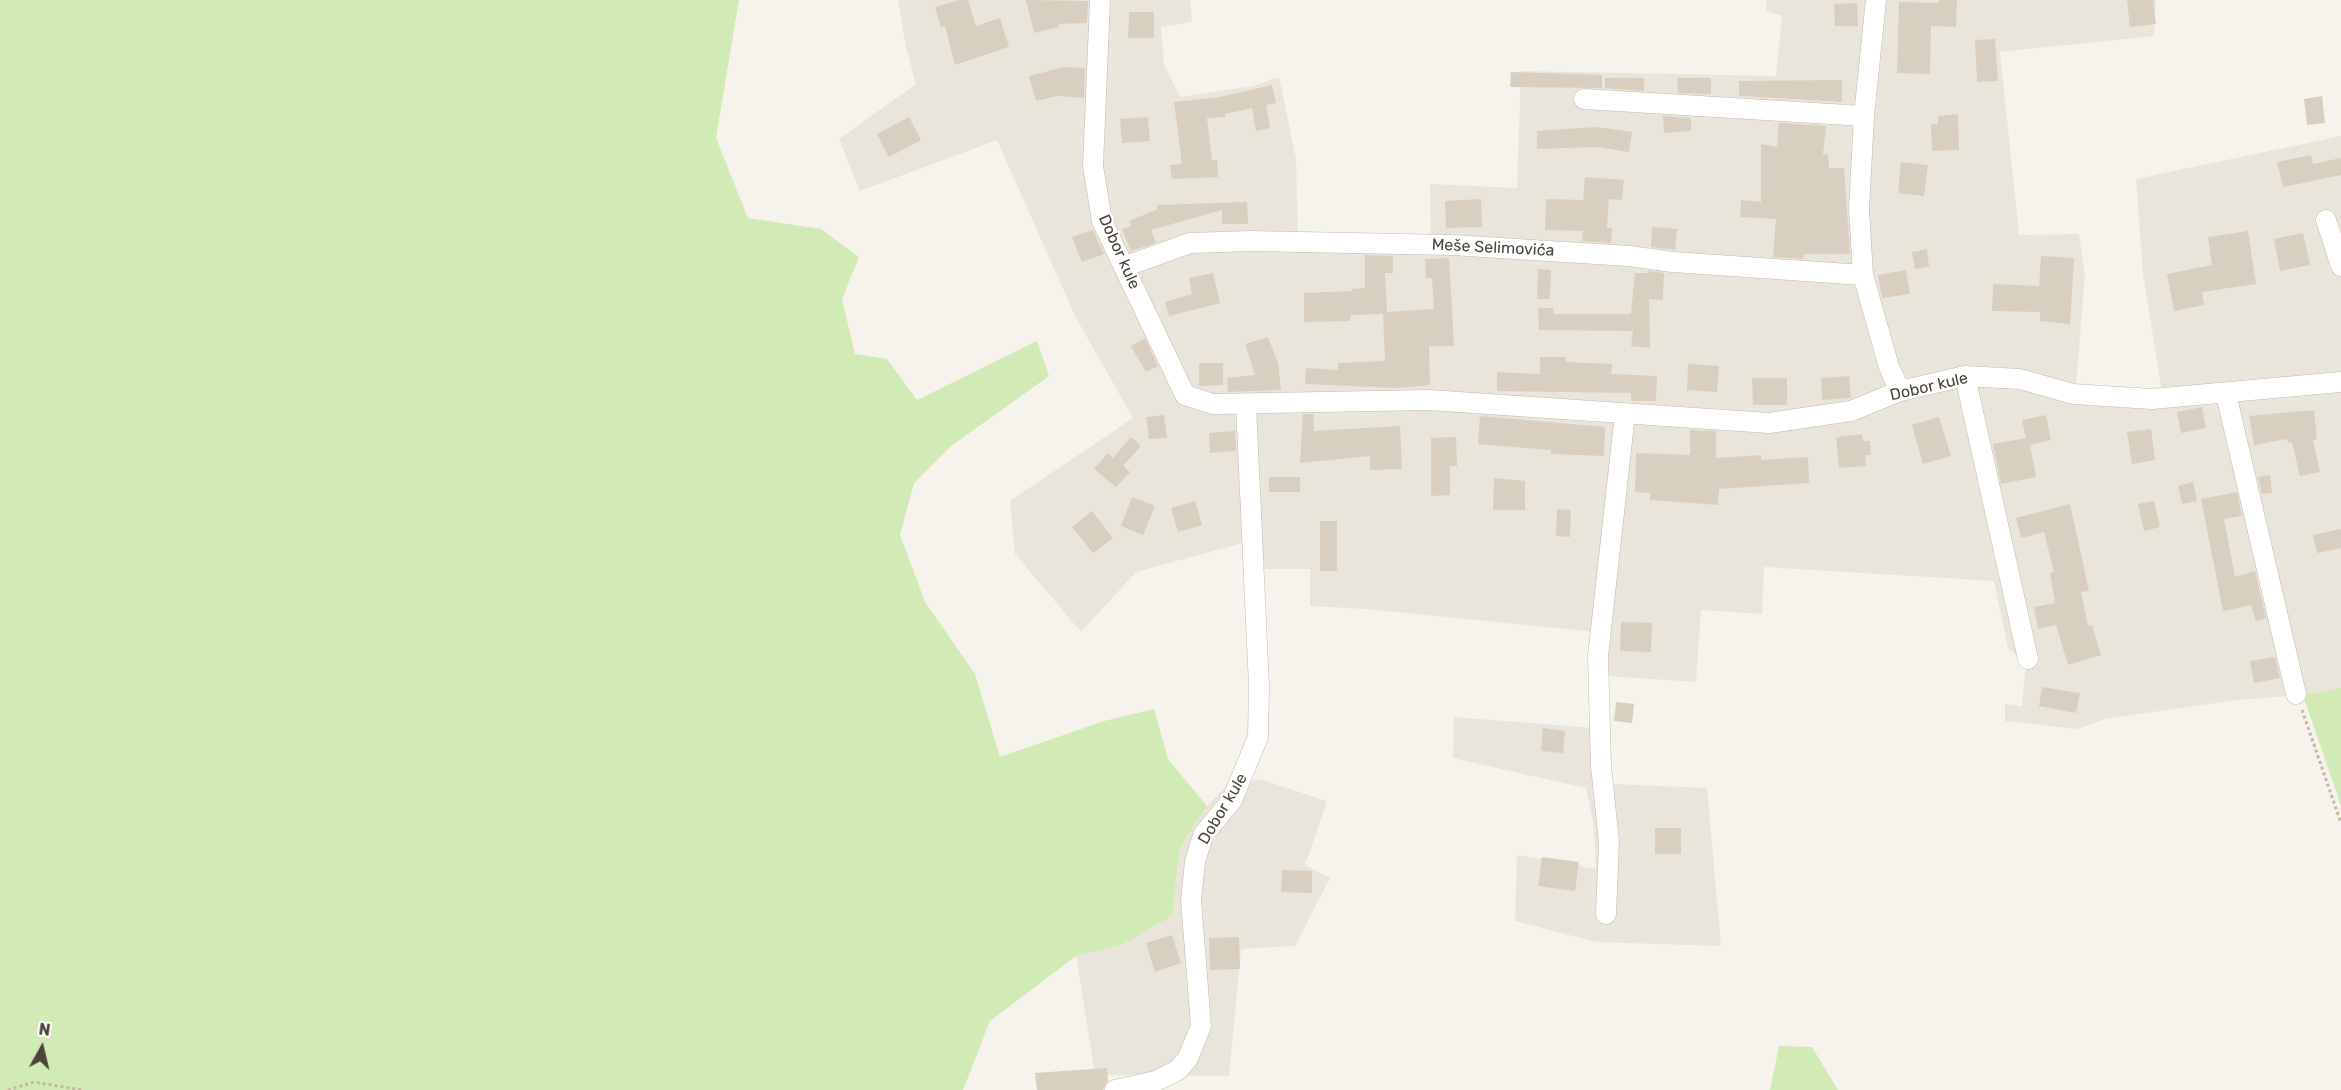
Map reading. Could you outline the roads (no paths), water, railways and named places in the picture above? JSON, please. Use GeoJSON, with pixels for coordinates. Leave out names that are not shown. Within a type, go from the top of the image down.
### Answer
{"type":"FeatureCollection","features":[{"type":"Feature","properties":{"kind":"street","name":"Dobor kule"},"geometry":{"type":"LineString","coordinates":[[1100,0],[1093,166],[1102,221],[1126,266],[1185,395],[1213,404],[1429,400],[1769,423],[1851,411],[1900,391],[1965,376],[2020,379],[2073,394],[2152,399],[2226,394],[2341,381]]}},
{"type":"Feature","properties":{"kind":"street"},"geometry":{"type":"LineString","coordinates":[[1876,0],[1864,116],[1859,209],[1863,275],[1889,367],[1900,391]]}},
{"type":"Feature","properties":{"kind":"street"},"geometry":{"type":"LineString","coordinates":[[1584,99],[1864,116]]}},
{"type":"Feature","properties":{"kind":"street"},"geometry":{"type":"LineString","coordinates":[[2326,220],[2341,266]]}},
{"type":"Feature","properties":{"kind":"street","name":"Meše Selimovića"},"geometry":{"type":"LineString","coordinates":[[1126,266],[1190,243],[1251,241],[1452,245],[1629,256],[1673,262],[1863,275]]}},
{"type":"Feature","properties":{"kind":"street"},"geometry":{"type":"LineString","coordinates":[[1965,376],[2028,659]]}},
{"type":"Feature","properties":{"kind":"street"},"geometry":{"type":"LineString","coordinates":[[2226,394],[2296,694]]}},
{"type":"Feature","properties":{"kind":"street","name":"Dobor kule"},"geometry":{"type":"LineString","coordinates":[[1115,1090],[1156,1081],[1178,1070],[1188,1058],[1201,1026],[1191,900],[1195,862],[1203,835],[1232,800],[1258,736],[1259,686],[1246,405]]}},
{"type":"Feature","properties":{"kind":"street"},"geometry":{"type":"LineString","coordinates":[[1606,914],[1609,842],[1601,766],[1598,656],[1625,414]]}}]}
